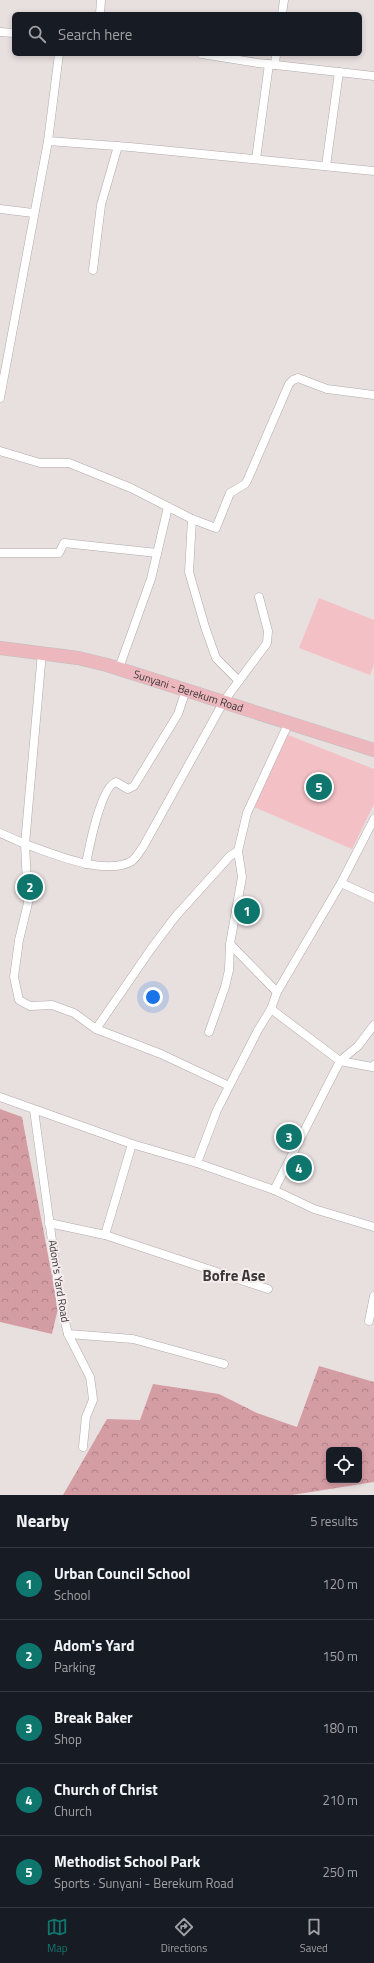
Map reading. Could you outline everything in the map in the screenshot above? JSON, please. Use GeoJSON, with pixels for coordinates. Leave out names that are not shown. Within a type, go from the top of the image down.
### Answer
{"type":"FeatureCollection","features":[{"type":"Feature","properties":{"kind":"main road","name":"Sunyani - Berekum Road"},"geometry":{"type":"LineString","coordinates":[[0,648],[42,652],[78,658],[119,668],[374,750]]}},
{"type":"Feature","properties":{"kind":"street"},"geometry":{"type":"LineString","coordinates":[[100,12],[101,0]]}},
{"type":"Feature","properties":{"kind":"street"},"geometry":{"type":"LineString","coordinates":[[282,12],[284,0]]}},
{"type":"Feature","properties":{"kind":"street"},"geometry":{"type":"LineString","coordinates":[[0,32],[12,33]]}},
{"type":"Feature","properties":{"kind":"street"},"geometry":{"type":"LineString","coordinates":[[0,398],[3,362],[48,141],[59,56]]}},
{"type":"Feature","properties":{"kind":"street"},"geometry":{"type":"LineString","coordinates":[[215,56],[272,65],[374,76]]}},
{"type":"Feature","properties":{"kind":"street"},"geometry":{"type":"LineString","coordinates":[[256,159],[272,65],[275,56]]}},
{"type":"Feature","properties":{"kind":"street"},"geometry":{"type":"LineString","coordinates":[[326,166],[339,72]]}},
{"type":"Feature","properties":{"kind":"street"},"geometry":{"type":"LineString","coordinates":[[48,141],[118,146],[374,171]]}},
{"type":"Feature","properties":{"kind":"street"},"geometry":{"type":"LineString","coordinates":[[92,270],[101,205],[118,146]]}},
{"type":"Feature","properties":{"kind":"street"},"geometry":{"type":"LineString","coordinates":[[0,209],[33,213]]}},
{"type":"Feature","properties":{"kind":"street"},"geometry":{"type":"LineString","coordinates":[[0,451],[40,464],[69,463],[131,488],[192,519],[216,528],[230,493],[245,484],[247,481],[289,384],[293,380],[298,378],[326,389],[374,395]]}},
{"type":"Feature","properties":{"kind":"street"},"geometry":{"type":"LineString","coordinates":[[119,668],[151,579],[168,507]]}},
{"type":"Feature","properties":{"kind":"street"},"geometry":{"type":"LineString","coordinates":[[192,519],[189,572],[205,627],[216,658],[239,681]]}},
{"type":"Feature","properties":{"kind":"street"},"geometry":{"type":"LineString","coordinates":[[0,553],[59,553],[64,543],[158,553]]}},
{"type":"Feature","properties":{"kind":"street"},"geometry":{"type":"LineString","coordinates":[[0,833],[25,844],[86,864],[117,866],[133,861],[144,847],[224,701],[267,643],[268,631],[259,597]]}},
{"type":"Feature","properties":{"kind":"street"},"geometry":{"type":"LineString","coordinates":[[42,652],[25,844],[28,903],[19,940],[14,977],[19,1000],[30,1006],[52,1005],[74,1013],[96,1029],[161,1054],[229,1086]]}},
{"type":"Feature","properties":{"kind":"street"},"geometry":{"type":"LineString","coordinates":[[86,864],[94,826],[108,787],[116,782],[128,789],[134,786],[178,714],[186,690]]}},
{"type":"Feature","properties":{"kind":"street"},"geometry":{"type":"LineString","coordinates":[[209,1032],[225,987],[230,944],[242,877],[238,851],[247,813],[289,722]]}},
{"type":"Feature","properties":{"kind":"street"},"geometry":{"type":"LineString","coordinates":[[197,1162],[217,1110],[271,1009],[277,992],[341,883],[373,824]]}},
{"type":"Feature","properties":{"kind":"street"},"geometry":{"type":"LineString","coordinates":[[96,1029],[174,916],[230,856],[238,851]]}},
{"type":"Feature","properties":{"kind":"street"},"geometry":{"type":"LineString","coordinates":[[341,883],[374,898]]}},
{"type":"Feature","properties":{"kind":"street"},"geometry":{"type":"LineString","coordinates":[[230,944],[277,992]]}},
{"type":"Feature","properties":{"kind":"street"},"geometry":{"type":"LineString","coordinates":[[271,1009],[340,1061],[372,1067],[374,1066]]}},
{"type":"Feature","properties":{"kind":"street"},"geometry":{"type":"LineString","coordinates":[[274,1190],[340,1061],[358,1046],[374,1025]]}},
{"type":"Feature","properties":{"kind":"street"},"geometry":{"type":"LineString","coordinates":[[0,1097],[132,1144],[197,1162],[274,1190],[314,1209],[374,1227]]}},
{"type":"Feature","properties":{"kind":"street","name":"Adom's Yard Road"},"geometry":{"type":"LineString","coordinates":[[34,1110],[58,1286],[68,1334],[90,1376],[93,1400],[86,1417],[83,1447]]}},
{"type":"Feature","properties":{"kind":"street"},"geometry":{"type":"LineString","coordinates":[[105,1235],[132,1144]]}},
{"type":"Feature","properties":{"kind":"street"},"geometry":{"type":"LineString","coordinates":[[49,1223],[105,1235],[268,1289]]}},
{"type":"Feature","properties":{"kind":"street"},"geometry":{"type":"LineString","coordinates":[[369,1321],[374,1296]]}},
{"type":"Feature","properties":{"kind":"street"},"geometry":{"type":"LineString","coordinates":[[68,1334],[133,1339],[224,1364]]}},
{"type":"Feature","properties":{"kind":"shaded area"},"geometry":{"type":"Polygon","coordinates":[[[319,598],[374,620],[374,664],[370,675],[299,648],[319,598]]]}},
{"type":"Feature","properties":{"kind":"shaded area"},"geometry":{"type":"Polygon","coordinates":[[[288,735],[374,769],[374,804],[352,849],[254,807],[288,735]]]}},
{"type":"Feature","properties":{"kind":"green space"},"geometry":{"type":"Polygon","coordinates":[[[0,1109],[22,1117],[58,1308],[52,1334],[0,1322],[0,1109]]]}},
{"type":"Feature","properties":{"kind":"green space"},"geometry":{"type":"Polygon","coordinates":[[[319,1366],[374,1382],[374,1482],[292,1495],[63,1495],[107,1419],[140,1420],[153,1384],[219,1394],[257,1413],[297,1427],[319,1366]]]}},
{"type":"Feature","properties":{"kind":"place","name":"Methodist School Park"},"geometry":{"type":"Point","coordinates":[319,787]}},
{"type":"Feature","properties":{"kind":"place","name":"Adom's Yard"},"geometry":{"type":"Point","coordinates":[30,887]}},
{"type":"Feature","properties":{"kind":"place","name":"Urban Council School"},"geometry":{"type":"Point","coordinates":[247,911]}},
{"type":"Feature","properties":{"kind":"place","name":"Break Baker"},"geometry":{"type":"Point","coordinates":[289,1137]}},
{"type":"Feature","properties":{"kind":"place","name":"Church of Christ"},"geometry":{"type":"Point","coordinates":[299,1168]}},
{"type":"Feature","properties":{"kind":"district","name":"Bofre Ase"},"geometry":{"type":"Point","coordinates":[234,1275]}}]}
